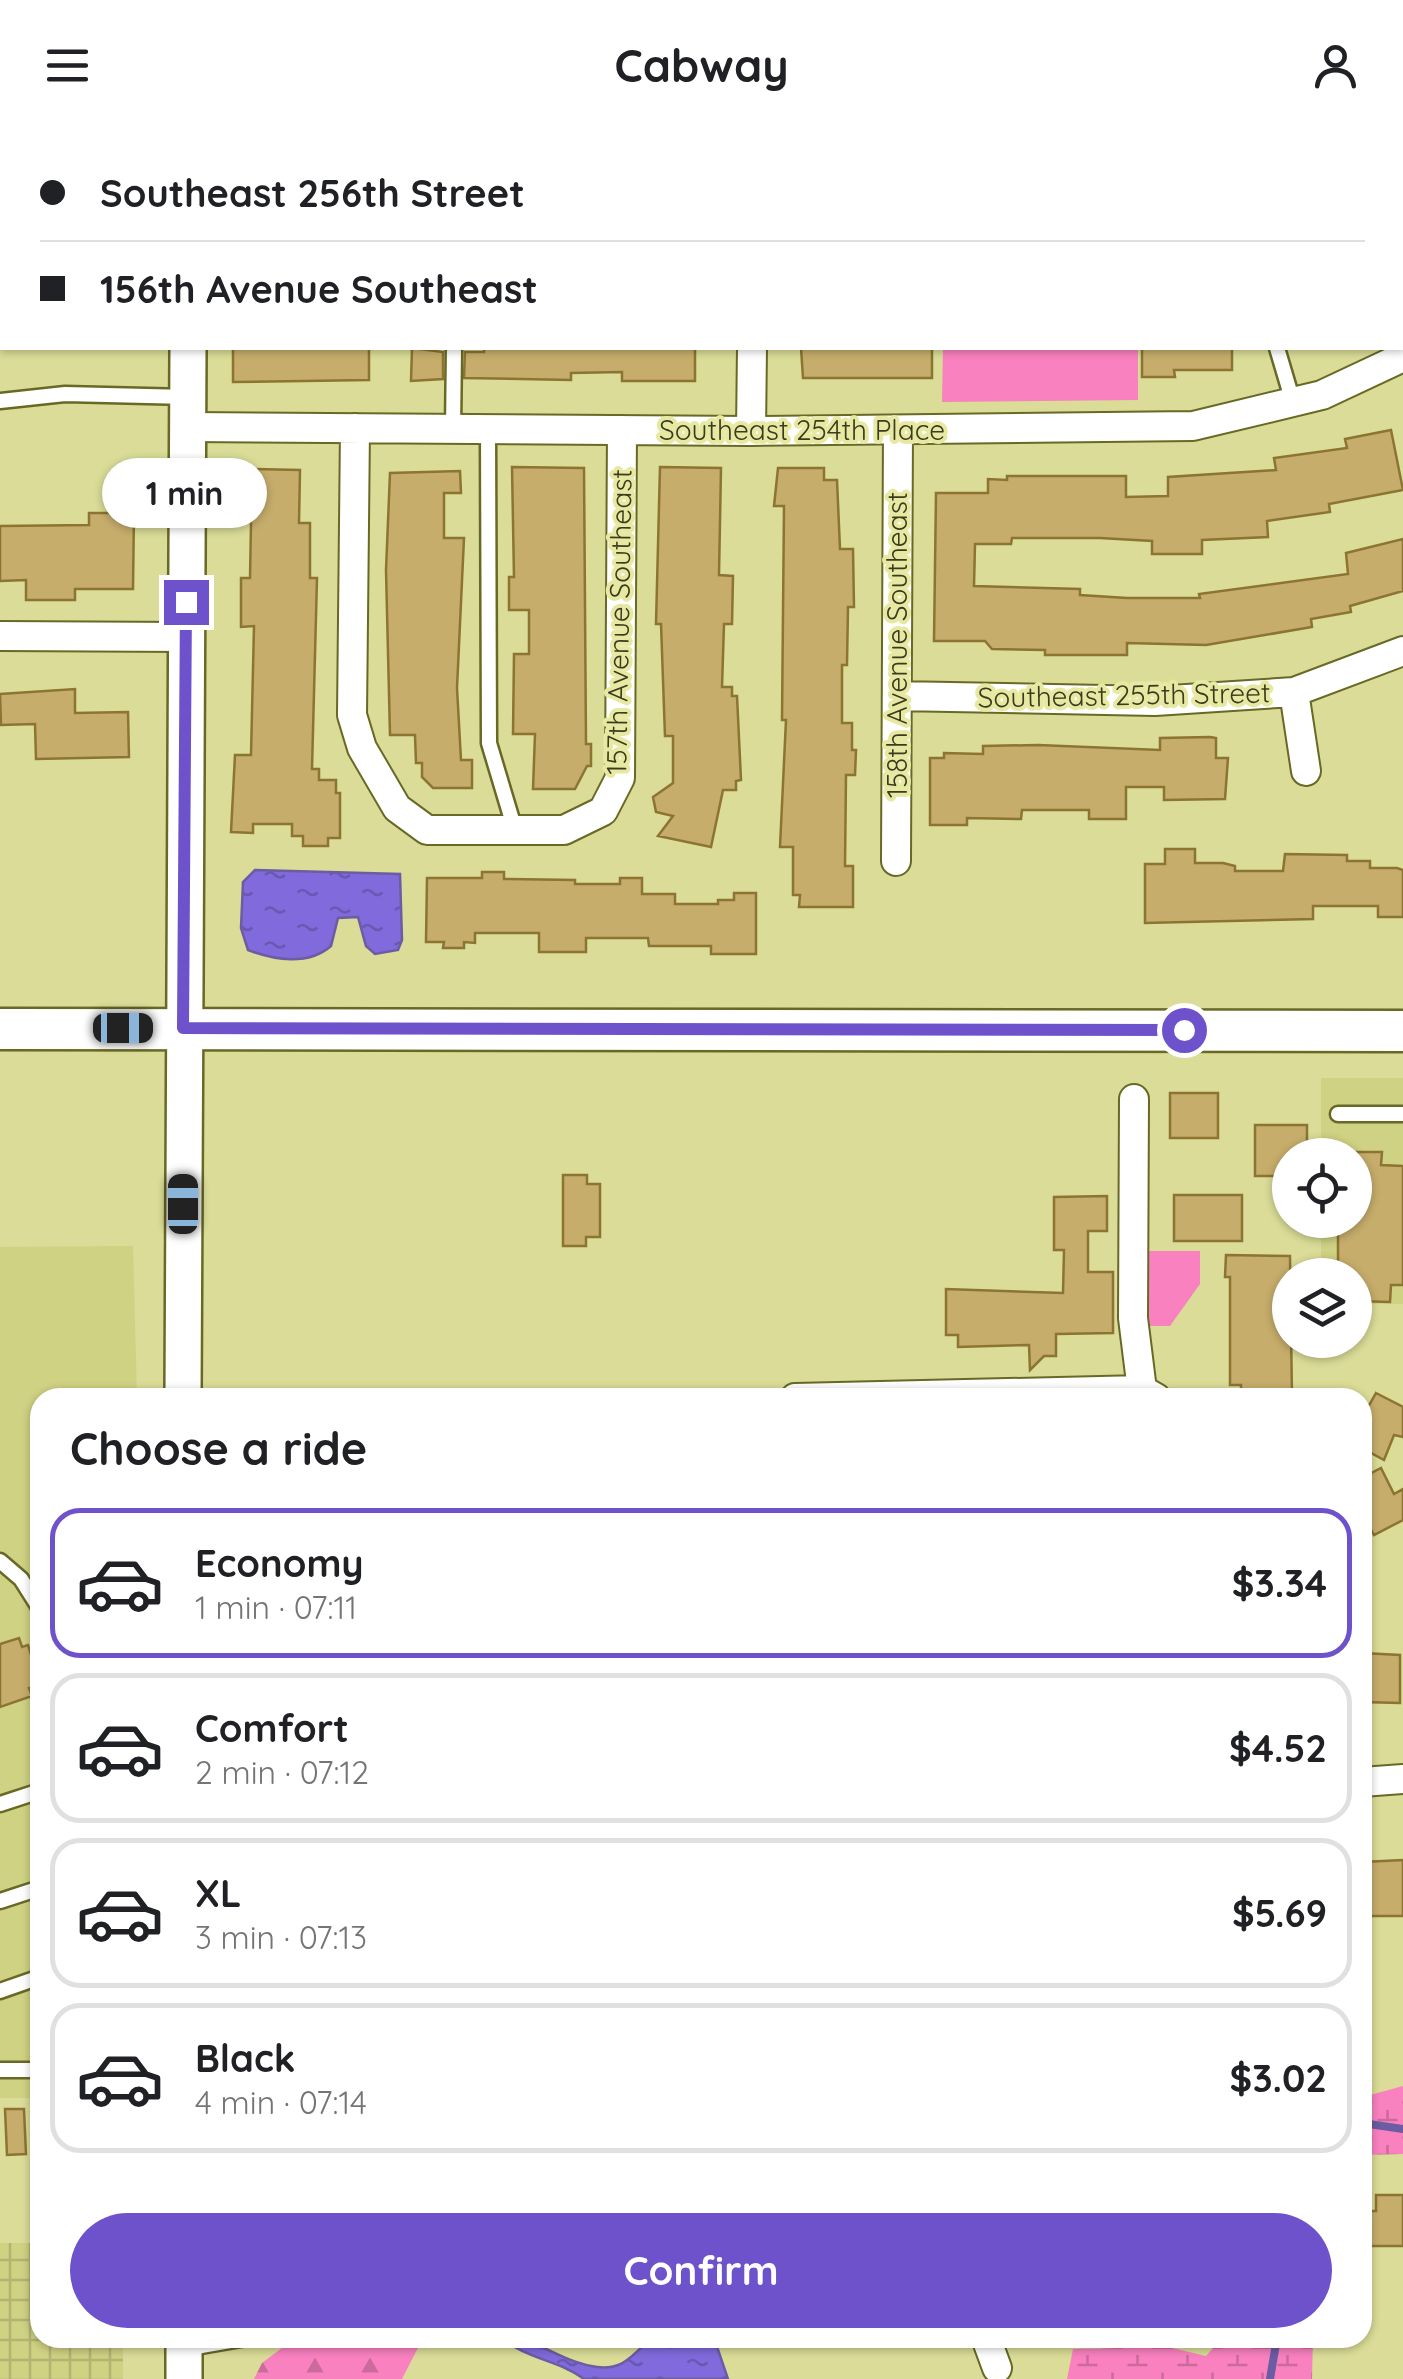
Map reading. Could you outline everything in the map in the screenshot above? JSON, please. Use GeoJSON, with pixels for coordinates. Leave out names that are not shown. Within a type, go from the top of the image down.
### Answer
{"type":"FeatureCollection","features":[{"type":"Feature","properties":{"kind":"main road"},"geometry":{"type":"LineString","coordinates":[[0,1029],[1403,1030]]}},
{"type":"Feature","properties":{"kind":"street"},"geometry":{"type":"LineString","coordinates":[[183,1388],[188,350]]}},
{"type":"Feature","properties":{"kind":"street"},"geometry":{"type":"LineString","coordinates":[[751,430],[752,350]]}},
{"type":"Feature","properties":{"kind":"street","name":"Southeast 254th Place"},"geometry":{"type":"LineString","coordinates":[[188,412],[355,428],[898,430],[1193,426],[1322,395],[1403,356]]}},
{"type":"Feature","properties":{"kind":"street"},"geometry":{"type":"LineString","coordinates":[[355,428],[355,734],[397,808],[410,820],[428,830],[515,830]]}},
{"type":"Feature","properties":{"kind":"street","name":"157th Avenue Southeast"},"geometry":{"type":"LineString","coordinates":[[515,830],[564,830],[603,811],[620,778],[622,430]]}},
{"type":"Feature","properties":{"kind":"street","name":"158th Avenue Southeast"},"geometry":{"type":"LineString","coordinates":[[896,861],[898,430]]}},
{"type":"Feature","properties":{"kind":"street"},"geometry":{"type":"LineString","coordinates":[[0,636],[186,638]]}},
{"type":"Feature","properties":{"kind":"street","name":"Southeast 255th Street"},"geometry":{"type":"LineString","coordinates":[[897,696],[1154,701],[1294,692],[1403,651]]}},
{"type":"Feature","properties":{"kind":"street"},"geometry":{"type":"LineString","coordinates":[[1294,692],[1306,771]]}},
{"type":"Feature","properties":{"kind":"street"},"geometry":{"type":"LineString","coordinates":[[1134,1099],[1134,1318],[1148,1388]]}},
{"type":"Feature","properties":{"kind":"street"},"geometry":{"type":"LineString","coordinates":[[1372,1781],[1403,1779]]}},
{"type":"Feature","properties":{"kind":"street"},"geometry":{"type":"LineString","coordinates":[[990,2348],[998,2368]]}},
{"type":"Feature","properties":{"kind":"lane"},"geometry":{"type":"LineString","coordinates":[[453,429],[454,350]]}},
{"type":"Feature","properties":{"kind":"lane"},"geometry":{"type":"LineString","coordinates":[[1278,350],[1292,402]]}},
{"type":"Feature","properties":{"kind":"lane"},"geometry":{"type":"LineString","coordinates":[[0,401],[65,394],[188,412]]}},
{"type":"Feature","properties":{"kind":"lane"},"geometry":{"type":"LineString","coordinates":[[488,429],[489,743],[515,830]]}},
{"type":"Feature","properties":{"kind":"lane"},"geometry":{"type":"LineString","coordinates":[[1338,1114],[1403,1114]]}},
{"type":"Feature","properties":{"kind":"lane"},"geometry":{"type":"LineString","coordinates":[[0,1561],[21,1579],[30,1593]]}},
{"type":"Feature","properties":{"kind":"lane"},"geometry":{"type":"LineString","coordinates":[[0,1804],[30,1794]]}},
{"type":"Feature","properties":{"kind":"lane"},"geometry":{"type":"LineString","coordinates":[[0,1901],[30,1891]]}},
{"type":"Feature","properties":{"kind":"lane"},"geometry":{"type":"LineString","coordinates":[[0,1991],[30,1980]]}},
{"type":"Feature","properties":{"kind":"lane"},"geometry":{"type":"LineString","coordinates":[[0,2070],[30,2070]]}},
{"type":"Feature","properties":{"kind":"lane"},"geometry":{"type":"LineString","coordinates":[[184,2355],[210,2348]]}},
{"type":"Feature","properties":{"kind":"shaded area"},"geometry":{"type":"Polygon","coordinates":[[[1321,1078],[1403,1078],[1403,1304],[1372,1304],[1372,1258],[1321,1258],[1321,1238],[1372,1238],[1372,1138],[1321,1138],[1321,1078]]]}},
{"type":"Feature","properties":{"kind":"shaded area"},"geometry":{"type":"Polygon","coordinates":[[[133,1246],[137,1388],[30,1388],[30,2098],[0,2098],[0,1247],[133,1246]]]}},
{"type":"Feature","properties":{"kind":"shaded area"},"geometry":{"type":"Polygon","coordinates":[[[0,2243],[30,2243],[30,2348],[123,2348],[123,2379],[0,2379],[0,2243]]]}},
{"type":"Feature","properties":{"kind":"green space"},"geometry":{"type":"Polygon","coordinates":[[[943,350],[1138,350],[1138,400],[942,402],[943,350]]]}},
{"type":"Feature","properties":{"kind":"green space"},"geometry":{"type":"Polygon","coordinates":[[[1145,1251],[1200,1251],[1200,1284],[1170,1326],[1145,1326],[1145,1251]]]}},
{"type":"Feature","properties":{"kind":"green space"},"geometry":{"type":"Polygon","coordinates":[[[1403,2086],[1403,2154],[1372,2155],[1372,2095],[1403,2086]]]}},
{"type":"Feature","properties":{"kind":"green space"},"geometry":{"type":"Polygon","coordinates":[[[282,2348],[418,2348],[402,2379],[254,2379],[262,2363],[282,2348]]]}},
{"type":"Feature","properties":{"kind":"green space"},"geometry":{"type":"Polygon","coordinates":[[[1172,2348],[1206,2356],[1213,2348],[1313,2348],[1312,2379],[1067,2379],[1073,2349],[1172,2348]]]}},
{"type":"Feature","properties":{"kind":"water"},"geometry":{"type":"Polygon","coordinates":[[[255,870],[400,874],[402,940],[398,950],[375,954],[366,946],[358,917],[338,918],[331,946],[312,956],[280,958],[248,950],[241,928],[243,882],[255,870]]]}},
{"type":"Feature","properties":{"kind":"water"},"geometry":{"type":"Polygon","coordinates":[[[516,2348],[541,2348],[584,2365],[609,2367],[626,2361],[642,2348],[717,2348],[728,2379],[584,2379],[516,2348]]]}},
{"type":"Feature","properties":{"kind":"building"},"geometry":{"type":"Polygon","coordinates":[[[233,350],[369,350],[369,380],[233,382],[233,350]]]}},
{"type":"Feature","properties":{"kind":"building"},"geometry":{"type":"Polygon","coordinates":[[[412,350],[443,352],[443,379],[411,381],[412,350]]]}},
{"type":"Feature","properties":{"kind":"building"},"geometry":{"type":"Polygon","coordinates":[[[695,350],[695,381],[622,381],[622,372],[571,373],[571,380],[464,378],[465,352],[695,350]]]}},
{"type":"Feature","properties":{"kind":"building"},"geometry":{"type":"Polygon","coordinates":[[[801,350],[932,350],[932,378],[803,378],[801,350]]]}},
{"type":"Feature","properties":{"kind":"building"},"geometry":{"type":"Polygon","coordinates":[[[1142,350],[1232,350],[1232,370],[1174,370],[1175,377],[1142,377],[1142,350]]]}},
{"type":"Feature","properties":{"kind":"building"},"geometry":{"type":"Polygon","coordinates":[[[1391,430],[1403,490],[1329,504],[1330,512],[1267,521],[1268,537],[1202,540],[1202,554],[1152,554],[1152,541],[1100,538],[1012,538],[1011,544],[975,544],[974,586],[1080,589],[1080,595],[1127,598],[1200,598],[1199,594],[1348,574],[1346,553],[1403,539],[1403,591],[1350,606],[1351,612],[1311,619],[1312,627],[1206,645],[1127,643],[1127,655],[1045,655],[1045,650],[992,649],[985,641],[934,641],[936,493],[988,493],[988,479],[1007,480],[1007,476],[1126,476],[1126,497],[1168,496],[1168,477],[1276,470],[1274,458],[1347,448],[1345,439],[1391,430]]]}},
{"type":"Feature","properties":{"kind":"building"},"geometry":{"type":"Polygon","coordinates":[[[512,467],[584,468],[586,744],[591,744],[591,766],[587,766],[575,789],[533,789],[535,734],[513,734],[514,654],[529,654],[529,610],[509,610],[509,577],[514,577],[512,467]]]}},
{"type":"Feature","properties":{"kind":"building"},"geometry":{"type":"Polygon","coordinates":[[[660,467],[721,468],[719,575],[733,576],[732,624],[724,624],[722,687],[732,687],[732,696],[737,696],[741,780],[736,781],[736,790],[723,790],[711,847],[658,836],[673,816],[656,812],[653,797],[673,783],[673,736],[665,736],[661,624],[656,624],[660,467]]]}},
{"type":"Feature","properties":{"kind":"building"},"geometry":{"type":"Polygon","coordinates":[[[778,468],[824,468],[824,480],[837,480],[840,549],[853,549],[854,607],[848,607],[847,665],[842,665],[842,723],[852,723],[852,750],[856,750],[855,775],[846,775],[845,866],[853,866],[853,907],[799,907],[800,895],[793,895],[793,847],[780,847],[786,720],[782,720],[784,506],[774,506],[778,468]]]}},
{"type":"Feature","properties":{"kind":"building"},"geometry":{"type":"Polygon","coordinates":[[[252,469],[300,470],[299,523],[310,523],[310,578],[317,578],[312,769],[319,769],[319,780],[336,780],[336,793],[340,793],[340,838],[328,838],[328,846],[303,846],[303,836],[292,836],[292,824],[253,824],[253,833],[231,832],[235,755],[251,755],[254,626],[241,627],[241,578],[250,578],[252,469]]]}},
{"type":"Feature","properties":{"kind":"building"},"geometry":{"type":"Polygon","coordinates":[[[460,471],[461,493],[444,493],[444,538],[464,538],[457,688],[461,760],[472,760],[472,788],[433,788],[422,777],[422,763],[416,763],[415,735],[390,735],[386,570],[390,473],[460,471]]]}},
{"type":"Feature","properties":{"kind":"building"},"geometry":{"type":"Polygon","coordinates":[[[89,513],[134,513],[133,589],[75,589],[75,600],[26,600],[26,580],[0,581],[0,526],[89,525],[89,513]]]}},
{"type":"Feature","properties":{"kind":"building"},"geometry":{"type":"Polygon","coordinates":[[[75,689],[75,713],[128,712],[129,757],[36,759],[35,724],[1,725],[0,694],[75,689]]]}},
{"type":"Feature","properties":{"kind":"building"},"geometry":{"type":"Polygon","coordinates":[[[1160,738],[1216,738],[1216,758],[1228,758],[1225,799],[1164,800],[1164,787],[1126,787],[1126,819],[1089,819],[1089,810],[1022,810],[1021,819],[967,818],[967,825],[930,825],[930,758],[944,758],[944,753],[983,754],[983,746],[1038,745],[1160,750],[1160,738]]]}},
{"type":"Feature","properties":{"kind":"building"},"geometry":{"type":"Polygon","coordinates":[[[1165,849],[1195,849],[1195,863],[1223,863],[1235,866],[1235,871],[1283,871],[1285,854],[1347,855],[1347,861],[1370,861],[1370,868],[1397,868],[1403,870],[1403,917],[1378,917],[1378,906],[1313,906],[1313,919],[1145,923],[1145,864],[1165,864],[1165,849]]]}},
{"type":"Feature","properties":{"kind":"building"},"geometry":{"type":"Polygon","coordinates":[[[482,872],[504,872],[504,879],[575,880],[575,884],[620,884],[620,878],[642,878],[642,894],[675,894],[675,904],[718,904],[718,900],[734,900],[734,893],[756,893],[756,954],[711,954],[711,946],[649,946],[648,938],[586,938],[586,952],[539,952],[539,933],[475,933],[475,943],[464,942],[464,948],[443,948],[444,942],[426,942],[427,878],[482,878],[482,872]]]}},
{"type":"Feature","properties":{"kind":"building"},"geometry":{"type":"Polygon","coordinates":[[[1170,1093],[1218,1093],[1218,1138],[1170,1138],[1170,1093]]]}},
{"type":"Feature","properties":{"kind":"building"},"geometry":{"type":"Polygon","coordinates":[[[1255,1125],[1307,1125],[1307,1138],[1272,1138],[1272,1176],[1255,1176],[1255,1125]]]}},
{"type":"Feature","properties":{"kind":"building"},"geometry":{"type":"Polygon","coordinates":[[[1372,1152],[1382,1152],[1381,1165],[1403,1166],[1403,1285],[1391,1285],[1390,1302],[1372,1301],[1372,1258],[1338,1258],[1338,1238],[1372,1238],[1372,1152]]]}},
{"type":"Feature","properties":{"kind":"building"},"geometry":{"type":"Polygon","coordinates":[[[563,1175],[587,1175],[587,1184],[600,1184],[600,1237],[586,1237],[586,1246],[563,1246],[563,1175]]]}},
{"type":"Feature","properties":{"kind":"building"},"geometry":{"type":"Polygon","coordinates":[[[1174,1195],[1242,1195],[1242,1241],[1174,1241],[1174,1195]]]}},
{"type":"Feature","properties":{"kind":"building"},"geometry":{"type":"Polygon","coordinates":[[[1107,1196],[1107,1231],[1088,1231],[1088,1272],[1113,1272],[1113,1333],[1056,1334],[1056,1356],[1044,1356],[1030,1370],[1029,1345],[958,1347],[958,1335],[946,1335],[946,1289],[1063,1293],[1064,1250],[1054,1250],[1054,1197],[1107,1196]]]}},
{"type":"Feature","properties":{"kind":"building"},"geometry":{"type":"Polygon","coordinates":[[[1226,1255],[1290,1256],[1272,1258],[1272,1358],[1291,1358],[1292,1388],[1230,1385],[1230,1277],[1225,1277],[1226,1255]]]}},
{"type":"Feature","properties":{"kind":"building"},"geometry":{"type":"Polygon","coordinates":[[[1376,1393],[1403,1407],[1403,1437],[1394,1435],[1384,1460],[1372,1453],[1372,1400],[1376,1393]]]}},
{"type":"Feature","properties":{"kind":"building"},"geometry":{"type":"Polygon","coordinates":[[[1381,1468],[1394,1494],[1403,1489],[1403,1520],[1374,1535],[1372,1532],[1372,1473],[1381,1468]]]}},
{"type":"Feature","properties":{"kind":"building"},"geometry":{"type":"Polygon","coordinates":[[[19,1638],[22,1647],[28,1645],[30,1697],[0,1707],[0,1644],[19,1638]]]}},
{"type":"Feature","properties":{"kind":"building"},"geometry":{"type":"Polygon","coordinates":[[[1372,1654],[1400,1655],[1400,1703],[1372,1702],[1372,1654]]]}},
{"type":"Feature","properties":{"kind":"building"},"geometry":{"type":"Polygon","coordinates":[[[1403,1860],[1403,1916],[1372,1916],[1372,1862],[1403,1860]]]}},
{"type":"Feature","properties":{"kind":"building"},"geometry":{"type":"Polygon","coordinates":[[[5,2109],[24,2109],[26,2154],[7,2155],[5,2109]]]}},
{"type":"Feature","properties":{"kind":"building"},"geometry":{"type":"Polygon","coordinates":[[[1376,2195],[1403,2195],[1403,2246],[1372,2246],[1372,2211],[1376,2211],[1376,2195]]]}},
{"type":"Feature","properties":{"kind":"waterway"},"geometry":{"type":"LineString","coordinates":[[1372,2124],[1403,2129]]}},
{"type":"Feature","properties":{"kind":"waterway"},"geometry":{"type":"LineString","coordinates":[[1270,2379],[1275,2348]]}},
{"type":"Feature","properties":{"kind":"route"},"geometry":{"type":"LineString","coordinates":[[186,602],[183,1028],[1184,1030]]}}]}
